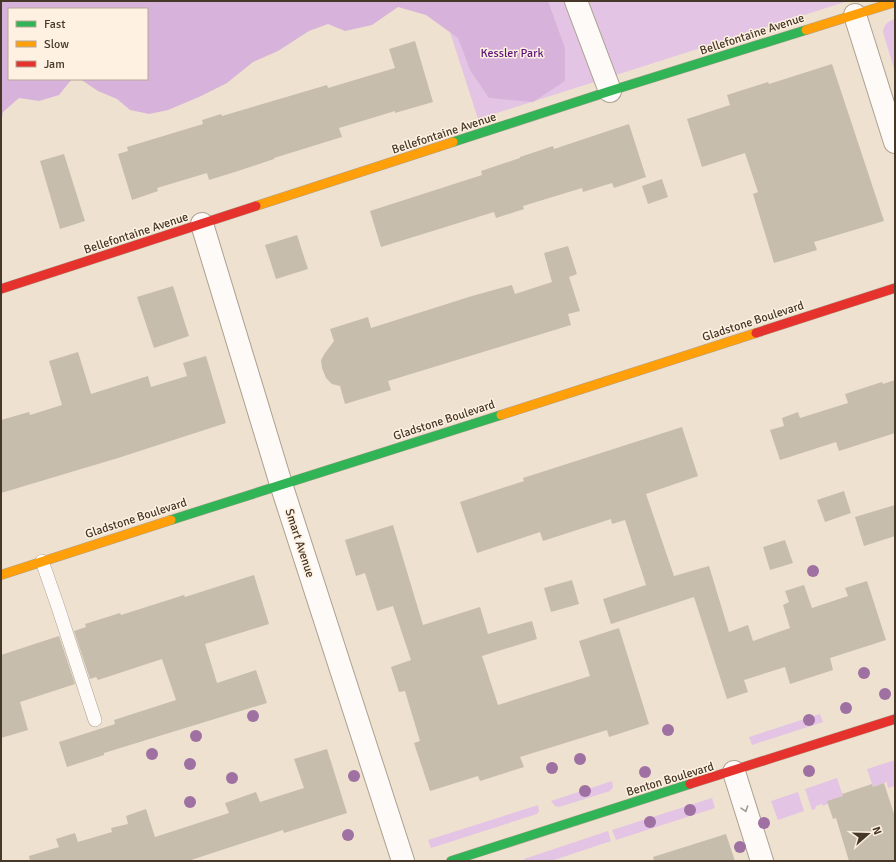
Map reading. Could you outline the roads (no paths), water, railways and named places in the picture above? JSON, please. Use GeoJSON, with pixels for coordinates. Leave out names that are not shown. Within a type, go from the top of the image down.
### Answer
{"type":"FeatureCollection","features":[{"type":"Feature","properties":{"kind":"street"},"geometry":{"type":"LineString","coordinates":[[576,1],[610,91]]}},
{"type":"Feature","properties":{"kind":"street","name":"Bellefontaine Avenue"},"geometry":{"type":"LineString","coordinates":[[1,290],[610,91],[895,2]]}},
{"type":"Feature","properties":{"kind":"street"},"geometry":{"type":"LineString","coordinates":[[854,15],[895,142]]}},
{"type":"Feature","properties":{"kind":"street","name":"Smart Avenue"},"geometry":{"type":"LineString","coordinates":[[202,224],[281,484],[403,861]]}},
{"type":"Feature","properties":{"kind":"street","name":"Gladstone Boulevard"},"geometry":{"type":"LineString","coordinates":[[1,575],[895,288]]}},
{"type":"Feature","properties":{"kind":"street","name":"Benton Boulevard"},"geometry":{"type":"LineString","coordinates":[[451,861],[734,772],[895,719]]}},
{"type":"Feature","properties":{"kind":"street"},"geometry":{"type":"LineString","coordinates":[[734,772],[762,861]]}},
{"type":"Feature","properties":{"kind":"lane"},"geometry":{"type":"LineString","coordinates":[[42,562],[58,604],[95,720]]}},
{"type":"Feature","properties":{"kind":"park label","name":"Kessler Park"},"geometry":{"type":"Point","coordinates":[512,53]}}]}
